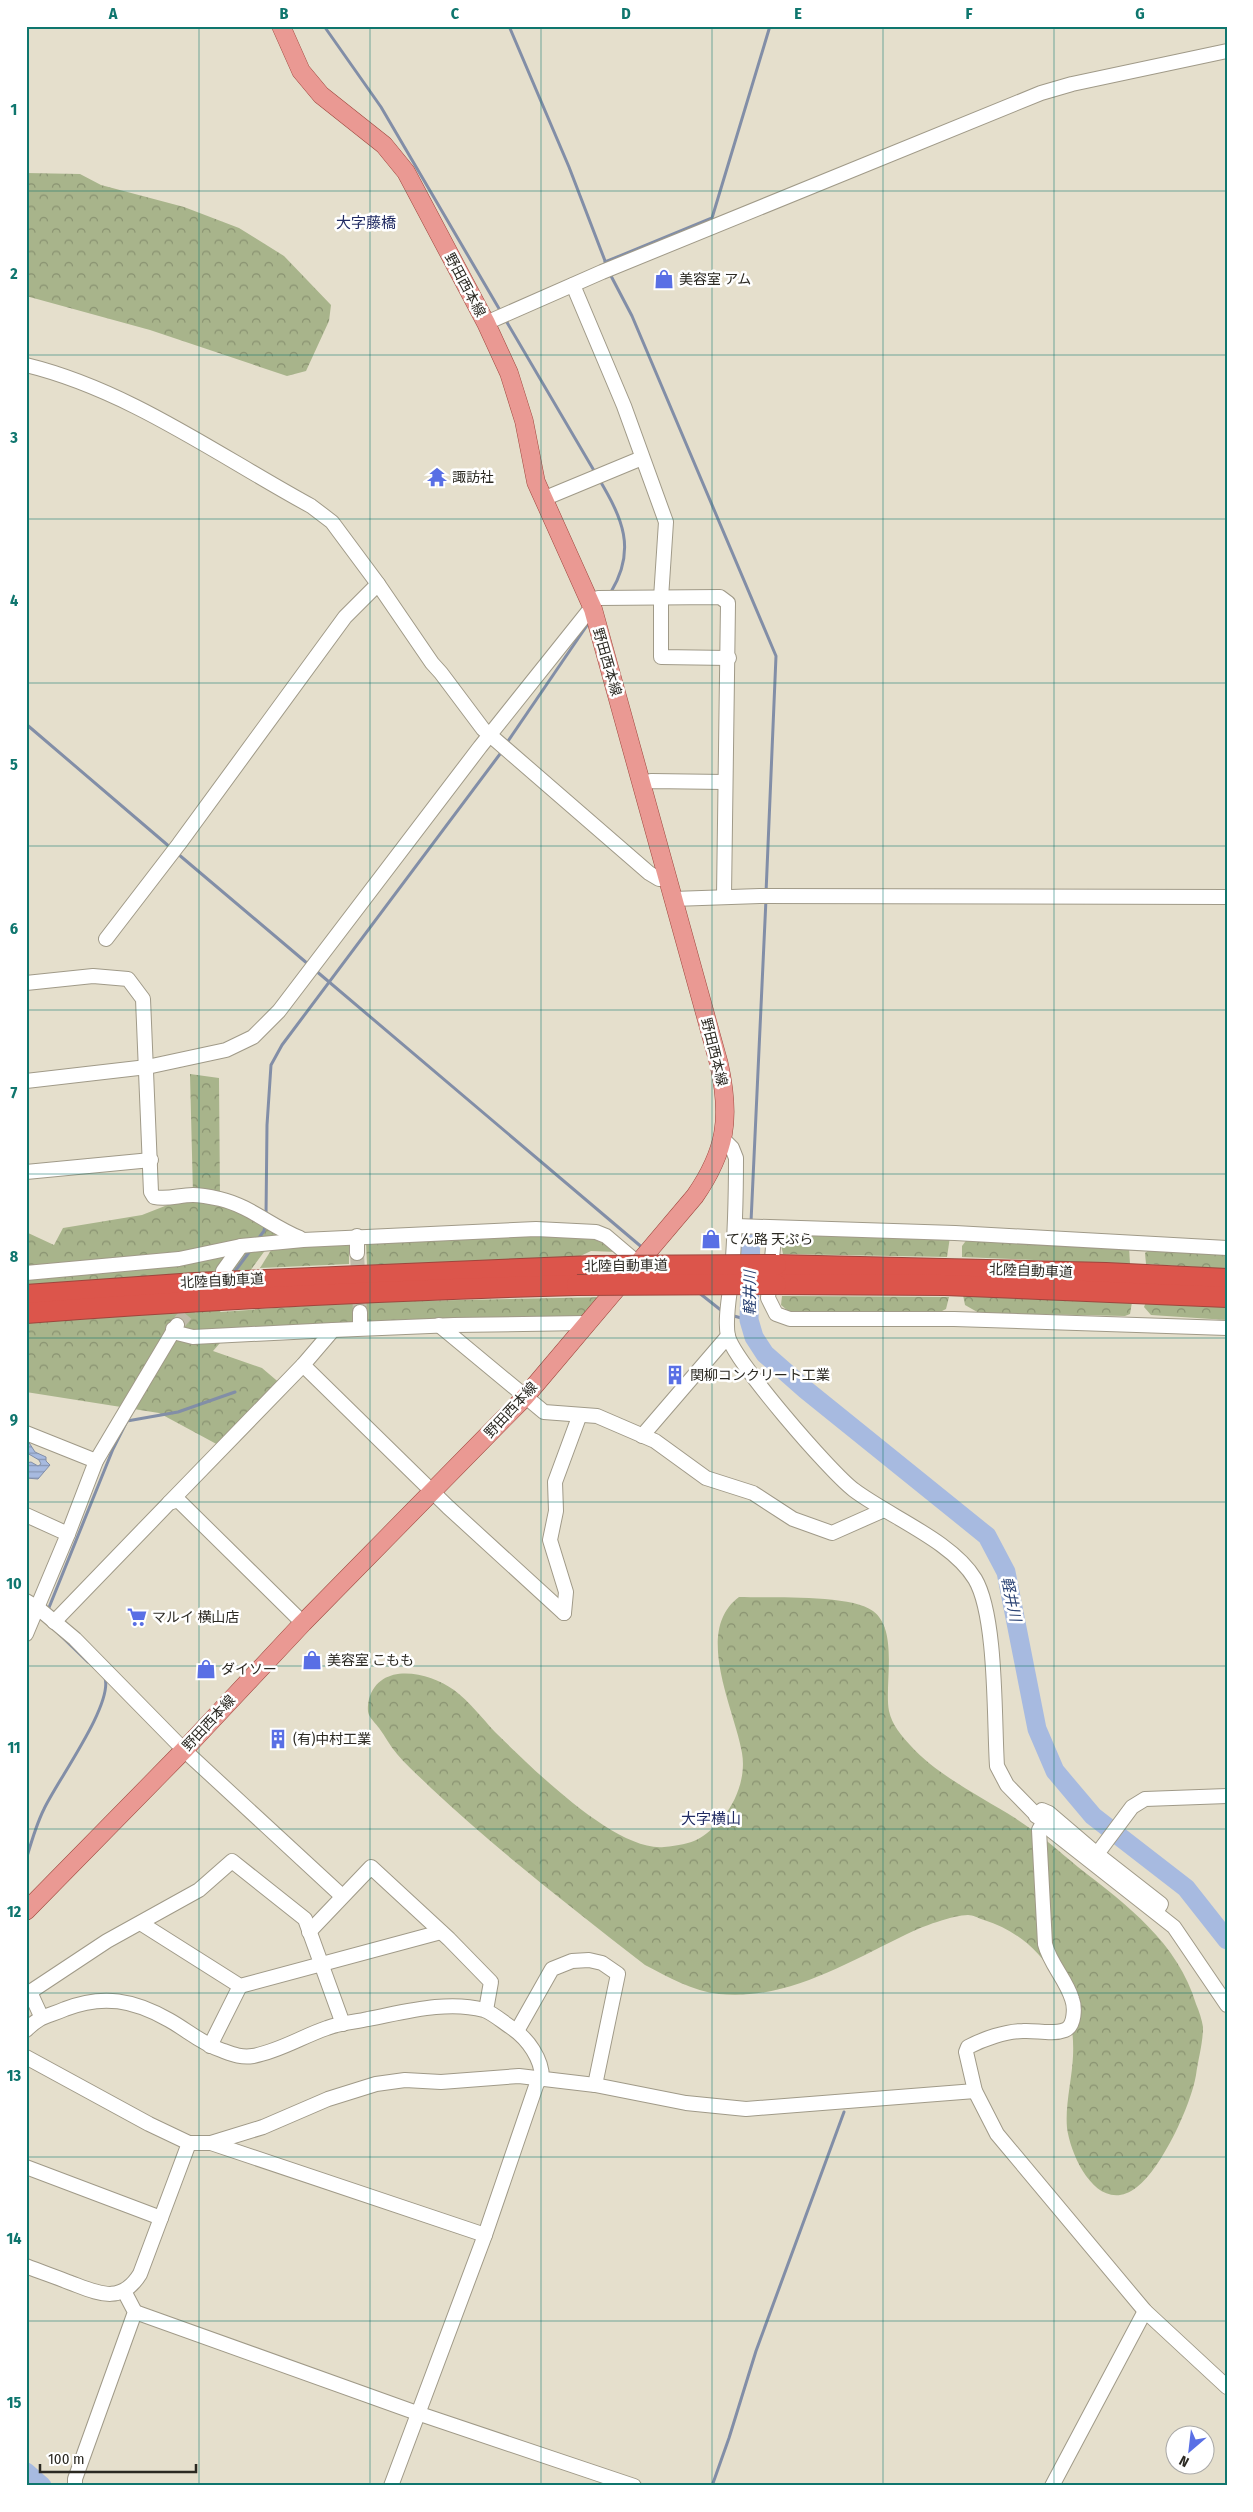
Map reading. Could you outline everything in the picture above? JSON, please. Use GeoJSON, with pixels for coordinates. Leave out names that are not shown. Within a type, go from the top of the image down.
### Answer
{"type":"FeatureCollection","features":[{"type":"Feature","properties":{"kind":"highway","name":"北陸自動車道"},"geometry":{"type":"LineString","coordinates":[[26,1295],[205,1282],[593,1266],[776,1274],[964,1286],[1227,1297]]}},
{"type":"Feature","properties":{"kind":"highway","name":"北陸自動車道"},"geometry":{"type":"LineString","coordinates":[[26,1313],[310,1294],[577,1285],[776,1274],[1106,1272],[1227,1279]]}},
{"type":"Feature","properties":{"kind":"main road","name":"野田西本線"},"geometry":{"type":"LineString","coordinates":[[26,1911],[184,1750],[303,1623],[434,1492],[525,1397],[586,1323],[639,1264],[704,1184],[724,1139],[726,1111],[724,1084],[673,898],[591,605],[543,499],[534,472],[517,393],[497,317],[406,172],[384,145],[321,95],[302,71],[281,26]]}},
{"type":"Feature","properties":{"kind":"street"},"geometry":{"type":"LineString","coordinates":[[497,317],[1040,93],[1072,84],[1227,50]]}},
{"type":"Feature","properties":{"kind":"street"},"geometry":{"type":"LineString","coordinates":[[573,285],[624,406],[666,522],[661,598],[661,657],[729,658]]}},
{"type":"Feature","properties":{"kind":"street"},"geometry":{"type":"LineString","coordinates":[[26,365],[80,381],[124,401],[310,506],[332,522],[378,584],[432,663],[442,672],[477,722],[650,873],[659,879],[667,877]]}},
{"type":"Feature","properties":{"kind":"street"},"geometry":{"type":"LineString","coordinates":[[543,499],[642,458]]}},
{"type":"Feature","properties":{"kind":"street"},"geometry":{"type":"LineString","coordinates":[[106,939],[176,849],[345,617],[378,584]]}},
{"type":"Feature","properties":{"kind":"street"},"geometry":{"type":"LineString","coordinates":[[26,1081],[147,1067],[218,1052],[253,1038],[279,1011],[598,598],[720,598],[727,601],[730,606],[724,782],[724,896]]}},
{"type":"Feature","properties":{"kind":"street"},"geometry":{"type":"LineString","coordinates":[[641,784],[651,781],[724,782]]}},
{"type":"Feature","properties":{"kind":"street"},"geometry":{"type":"LineString","coordinates":[[673,898],[724,896],[1227,897]]}},
{"type":"Feature","properties":{"kind":"street"},"geometry":{"type":"LineString","coordinates":[[26,983],[93,976],[128,979],[143,999],[151,1192],[154,1198],[163,1199],[193,1195],[241,1205],[264,1220],[303,1240]]}},
{"type":"Feature","properties":{"kind":"street"},"geometry":{"type":"LineString","coordinates":[[724,1139],[732,1148],[736,1158],[739,1226],[727,1321],[728,1336],[747,1368],[834,1471],[853,1489],[957,1556],[976,1580],[988,1626],[997,1766],[1007,1785],[1039,1819],[1071,1848],[1156,1912],[1184,1940],[1227,2005]]}},
{"type":"Feature","properties":{"kind":"street"},"geometry":{"type":"LineString","coordinates":[[26,1172],[151,1160]]}},
{"type":"Feature","properties":{"kind":"street"},"geometry":{"type":"LineString","coordinates":[[739,1226],[955,1233],[1227,1248]]}},
{"type":"Feature","properties":{"kind":"street"},"geometry":{"type":"LineString","coordinates":[[775,1228],[768,1298],[776,1314],[790,1319],[964,1320],[1227,1328]]}},
{"type":"Feature","properties":{"kind":"street"},"geometry":{"type":"LineString","coordinates":[[26,1273],[179,1259],[244,1245],[357,1236],[536,1229],[587,1230],[606,1236],[639,1264]]}},
{"type":"Feature","properties":{"kind":"street"},"geometry":{"type":"LineString","coordinates":[[357,1236],[357,1253]]}},
{"type":"Feature","properties":{"kind":"street"},"geometry":{"type":"LineString","coordinates":[[223,1271],[244,1245]]}},
{"type":"Feature","properties":{"kind":"street"},"geometry":{"type":"LineString","coordinates":[[360,1312],[360,1327]]}},
{"type":"Feature","properties":{"kind":"street"},"geometry":{"type":"LineString","coordinates":[[26,1634],[35,1606],[68,1534],[96,1461],[182,1332],[586,1323]]}},
{"type":"Feature","properties":{"kind":"street"},"geometry":{"type":"LineString","coordinates":[[439,1325],[544,1412],[579,1417],[597,1416],[655,1441],[706,1478],[753,1493],[793,1519],[832,1533],[884,1510]]}},
{"type":"Feature","properties":{"kind":"street"},"geometry":{"type":"LineString","coordinates":[[52,1620],[303,1365],[333,1330]]}},
{"type":"Feature","properties":{"kind":"street"},"geometry":{"type":"LineString","coordinates":[[642,1436],[728,1336]]}},
{"type":"Feature","properties":{"kind":"street"},"geometry":{"type":"LineString","coordinates":[[303,1365],[564,1614],[566,1592],[550,1540],[556,1511],[554,1482],[579,1417]]}},
{"type":"Feature","properties":{"kind":"street"},"geometry":{"type":"LineString","coordinates":[[26,1433],[96,1461]]}},
{"type":"Feature","properties":{"kind":"street"},"geometry":{"type":"LineString","coordinates":[[169,1503],[178,1500],[182,1503],[303,1623]]}},
{"type":"Feature","properties":{"kind":"street"},"geometry":{"type":"LineString","coordinates":[[26,1515],[68,1534]]}},
{"type":"Feature","properties":{"kind":"street"},"geometry":{"type":"LineString","coordinates":[[35,1606],[75,1639],[184,1750],[342,1896]]}},
{"type":"Feature","properties":{"kind":"street"},"geometry":{"type":"LineString","coordinates":[[1100,1850],[1132,1807],[1145,1799],[1227,1796]]}},
{"type":"Feature","properties":{"kind":"street"},"geometry":{"type":"LineString","coordinates":[[1156,1912],[1161,1904],[1100,1850],[1042,1810],[1039,1819],[1039,1840],[1045,1944],[1047,1952],[1064,1979],[1072,1999],[1074,2008],[1071,2024],[1066,2030],[1058,2032],[1014,2032],[968,2048],[966,2052],[975,2091],[997,2134],[1145,2311],[1227,2387]]}},
{"type":"Feature","properties":{"kind":"street"},"geometry":{"type":"LineString","coordinates":[[41,2016],[30,1992],[107,1941],[142,1924],[199,1890],[232,1861],[305,1919],[320,1964],[344,2024]]}},
{"type":"Feature","properties":{"kind":"street"},"geometry":{"type":"LineString","coordinates":[[309,1932],[371,1867],[441,1932],[491,1982],[486,2010]]}},
{"type":"Feature","properties":{"kind":"street"},"geometry":{"type":"LineString","coordinates":[[142,1924],[240,1986],[441,1932]]}},
{"type":"Feature","properties":{"kind":"street"},"geometry":{"type":"LineString","coordinates":[[517,2032],[552,1969],[572,1961],[590,1960],[602,1963],[618,1974],[594,2085]]}},
{"type":"Feature","properties":{"kind":"street"},"geometry":{"type":"LineString","coordinates":[[210,2046],[240,1986]]}},
{"type":"Feature","properties":{"kind":"street"},"geometry":{"type":"LineString","coordinates":[[26,2030],[41,2016],[53,2014],[80,2003],[115,1999],[146,2008],[170,2020],[210,2046],[239,2057],[254,2056],[279,2048],[329,2027],[419,2009],[461,2006],[486,2010],[517,2032],[538,2058],[542,2070],[542,2078],[537,2084],[485,2235],[391,2486]]}},
{"type":"Feature","properties":{"kind":"street"},"geometry":{"type":"LineString","coordinates":[[26,2057],[149,2124],[189,2142],[211,2143],[485,2235]]}},
{"type":"Feature","properties":{"kind":"street"},"geometry":{"type":"LineString","coordinates":[[211,2143],[263,2127],[328,2099],[376,2084],[406,2080],[441,2082],[519,2076],[594,2085],[686,2103],[746,2109],[975,2091]]}},
{"type":"Feature","properties":{"kind":"street"},"geometry":{"type":"LineString","coordinates":[[26,2266],[103,2294],[124,2291],[134,2284],[140,2274],[189,2142]]}},
{"type":"Feature","properties":{"kind":"street"},"geometry":{"type":"LineString","coordinates":[[26,2167],[161,2218]]}},
{"type":"Feature","properties":{"kind":"street"},"geometry":{"type":"LineString","coordinates":[[124,2291],[135,2312],[417,2413],[634,2486]]}},
{"type":"Feature","properties":{"kind":"street"},"geometry":{"type":"LineString","coordinates":[[1052,2486],[1145,2311]]}},
{"type":"Feature","properties":{"kind":"street"},"geometry":{"type":"LineString","coordinates":[[75,2486],[75,2479],[135,2312]]}},
{"type":"Feature","properties":{"kind":"green space"},"geometry":{"type":"Polygon","coordinates":[[[26,173],[80,174],[101,185],[184,207],[239,228],[284,256],[331,305],[329,321],[306,371],[287,376],[150,330],[26,296],[26,173]]]}},
{"type":"Feature","properties":{"kind":"green space"},"geometry":{"type":"Polygon","coordinates":[[[190,1074],[219,1078],[220,1199],[280,1230],[220,1312],[360,1302],[610,1297],[586,1323],[227,1335],[213,1351],[262,1368],[282,1385],[222,1447],[159,1413],[26,1392],[26,1232],[54,1245],[63,1228],[142,1215],[193,1195],[190,1074]]]}},
{"type":"Feature","properties":{"kind":"green space"},"geometry":{"type":"Polygon","coordinates":[[[787,1234],[950,1237],[947,1257],[783,1254],[782,1243],[787,1234]]]}},
{"type":"Feature","properties":{"kind":"green space"},"geometry":{"type":"Polygon","coordinates":[[[536,1235],[588,1237],[607,1245],[617,1252],[591,1251],[572,1260],[367,1265],[366,1242],[536,1235]]]}},
{"type":"Feature","properties":{"kind":"green space"},"geometry":{"type":"Polygon","coordinates":[[[968,1238],[1129,1247],[1130,1264],[962,1257],[962,1246],[968,1238]]]}},
{"type":"Feature","properties":{"kind":"green space"},"geometry":{"type":"Polygon","coordinates":[[[349,1241],[349,1264],[260,1268],[273,1247],[349,1241]]]}},
{"type":"Feature","properties":{"kind":"green space"},"geometry":{"type":"Polygon","coordinates":[[[1150,1249],[1227,1254],[1227,1269],[1146,1264],[1145,1253],[1150,1249]]]}},
{"type":"Feature","properties":{"kind":"green space"},"geometry":{"type":"Polygon","coordinates":[[[963,1295],[1132,1302],[1130,1314],[1125,1316],[979,1313],[965,1305],[963,1295]]]}},
{"type":"Feature","properties":{"kind":"green space"},"geometry":{"type":"Polygon","coordinates":[[[782,1296],[949,1297],[946,1309],[932,1316],[788,1311],[781,1305],[782,1296]]]}},
{"type":"Feature","properties":{"kind":"green space"},"geometry":{"type":"Polygon","coordinates":[[[1146,1302],[1227,1307],[1227,1320],[1151,1315],[1144,1307],[1146,1302]]]}},
{"type":"Feature","properties":{"kind":"green space"},"geometry":{"type":"Polygon","coordinates":[[[739,1597],[829,1599],[862,1606],[873,1611],[881,1620],[886,1631],[889,1658],[889,1711],[903,1737],[921,1756],[946,1776],[1031,1829],[1115,1896],[1149,1927],[1177,1962],[1188,1982],[1203,2027],[1196,2075],[1182,2119],[1174,2135],[1156,2166],[1137,2187],[1123,2194],[1111,2195],[1099,2189],[1089,2180],[1074,2154],[1067,2128],[1073,2056],[1069,2012],[1062,1991],[1052,1972],[1039,1955],[1023,1940],[1005,1929],[972,1916],[954,1917],[913,1931],[840,1967],[793,1985],[768,1992],[744,1995],[719,1994],[700,1990],[645,1965],[509,1857],[405,1763],[392,1748],[368,1713],[369,1699],[375,1687],[383,1679],[394,1675],[406,1674],[432,1678],[460,1694],[529,1765],[598,1822],[622,1836],[644,1845],[664,1847],[691,1842],[710,1831],[728,1811],[736,1796],[743,1770],[742,1753],[726,1694],[718,1650],[719,1630],[726,1612],[739,1597]]]}},
{"type":"Feature","properties":{"kind":"water"},"geometry":{"type":"Polygon","coordinates":[[[26,1438],[35,1452],[46,1457],[46,1461],[50,1465],[38,1479],[26,1478],[26,1463],[31,1462],[38,1466],[41,1464],[39,1460],[27,1453],[26,1438]]]}},
{"type":"Feature","properties":{"kind":"waterway"},"geometry":{"type":"LineString","coordinates":[[324,26],[381,107],[501,312]]}},
{"type":"Feature","properties":{"kind":"waterway"},"geometry":{"type":"LineString","coordinates":[[509,26],[569,167],[607,266]]}},
{"type":"Feature","properties":{"kind":"waterway"},"geometry":{"type":"LineString","coordinates":[[605,262],[712,218],[770,26]]}},
{"type":"Feature","properties":{"kind":"waterway"},"geometry":{"type":"LineString","coordinates":[[610,274],[632,316],[776,656],[766,893]]}},
{"type":"Feature","properties":{"kind":"waterway"},"geometry":{"type":"LineString","coordinates":[[505,319],[596,474]]}},
{"type":"Feature","properties":{"kind":"waterway"},"geometry":{"type":"LineString","coordinates":[[599,479],[620,521],[625,548],[619,576],[611,592]]}},
{"type":"Feature","properties":{"kind":"waterway"},"geometry":{"type":"LineString","coordinates":[[506,744],[590,621]]}},
{"type":"Feature","properties":{"kind":"waterway"},"geometry":{"type":"LineString","coordinates":[[26,724],[171,848]]}},
{"type":"Feature","properties":{"kind":"waterway"},"geometry":{"type":"LineString","coordinates":[[266,1216],[267,1125],[271,1065],[282,1045],[503,750]]}},
{"type":"Feature","properties":{"kind":"waterway"},"geometry":{"type":"LineString","coordinates":[[178,854],[308,964]]}},
{"type":"Feature","properties":{"kind":"waterway"},"geometry":{"type":"LineString","coordinates":[[751,1222],[766,899]]}},
{"type":"Feature","properties":{"kind":"waterway"},"geometry":{"type":"LineString","coordinates":[[315,970],[644,1249]]}},
{"type":"Feature","properties":{"kind":"waterway"},"geometry":{"type":"LineString","coordinates":[[258,1239],[264,1231],[265,1225]]}},
{"type":"Feature","properties":{"kind":"waterway","name":"軽井川"},"geometry":{"type":"LineString","coordinates":[[751,1233],[749,1320],[754,1337],[765,1354],[806,1390],[987,1536],[1006,1572],[1037,1729],[1055,1771],[1093,1816],[1186,1888],[1227,1940]]}},
{"type":"Feature","properties":{"kind":"waterway"},"geometry":{"type":"LineString","coordinates":[[233,1274],[250,1251]]}},
{"type":"Feature","properties":{"kind":"waterway"},"geometry":{"type":"LineString","coordinates":[[698,1292],[722,1311]]}},
{"type":"Feature","properties":{"kind":"waterway"},"geometry":{"type":"LineString","coordinates":[[730,1315],[749,1320]]}},
{"type":"Feature","properties":{"kind":"waterway"},"geometry":{"type":"LineString","coordinates":[[48,1610],[113,1449],[127,1421],[178,1412],[235,1392]]}},
{"type":"Feature","properties":{"kind":"waterway"},"geometry":{"type":"LineString","coordinates":[[58,1633],[88,1662]]}},
{"type":"Feature","properties":{"kind":"waterway"},"geometry":{"type":"LineString","coordinates":[[26,1860],[44,1809],[93,1724],[101,1706],[105,1690],[105,1678]]}},
{"type":"Feature","properties":{"kind":"waterway"},"geometry":{"type":"LineString","coordinates":[[712,2486],[756,2351],[844,2112]]}},
{"type":"Feature","properties":{"kind":"waterway"},"geometry":{"type":"LineString","coordinates":[[26,2472],[42,2486]]}},
{"type":"Feature","properties":{"kind":"tunnel"},"geometry":{"type":"LineString","coordinates":[[357,1253],[360,1312]]}},
{"type":"Feature","properties":{"kind":"tunnel"},"geometry":{"type":"LineString","coordinates":[[177,1325],[199,1299]]}},
{"type":"Feature","properties":{"kind":"place","name":"美容室 アム"},"geometry":{"type":"Point","coordinates":[664,279]}},
{"type":"Feature","properties":{"kind":"place","name":"諏訪社"},"geometry":{"type":"Point","coordinates":[437,477]}},
{"type":"Feature","properties":{"kind":"place","name":"てん路 天ぷら"},"geometry":{"type":"Point","coordinates":[711,1239]}},
{"type":"Feature","properties":{"kind":"place","name":"関柳コンクリート工業"},"geometry":{"type":"Point","coordinates":[675,1375]}},
{"type":"Feature","properties":{"kind":"place","name":"マルイ 横山店"},"geometry":{"type":"Point","coordinates":[137,1617]}},
{"type":"Feature","properties":{"kind":"place","name":"美容室 こもも"},"geometry":{"type":"Point","coordinates":[312,1660]}},
{"type":"Feature","properties":{"kind":"place","name":"ダイソー"},"geometry":{"type":"Point","coordinates":[206,1669]}},
{"type":"Feature","properties":{"kind":"place","name":"(有)中村工業"},"geometry":{"type":"Point","coordinates":[278,1739]}},
{"type":"Feature","properties":{"kind":"district","name":"大字藤橋"},"geometry":{"type":"Point","coordinates":[366,223]}},
{"type":"Feature","properties":{"kind":"district","name":"大字横山"},"geometry":{"type":"Point","coordinates":[711,1819]}}]}
